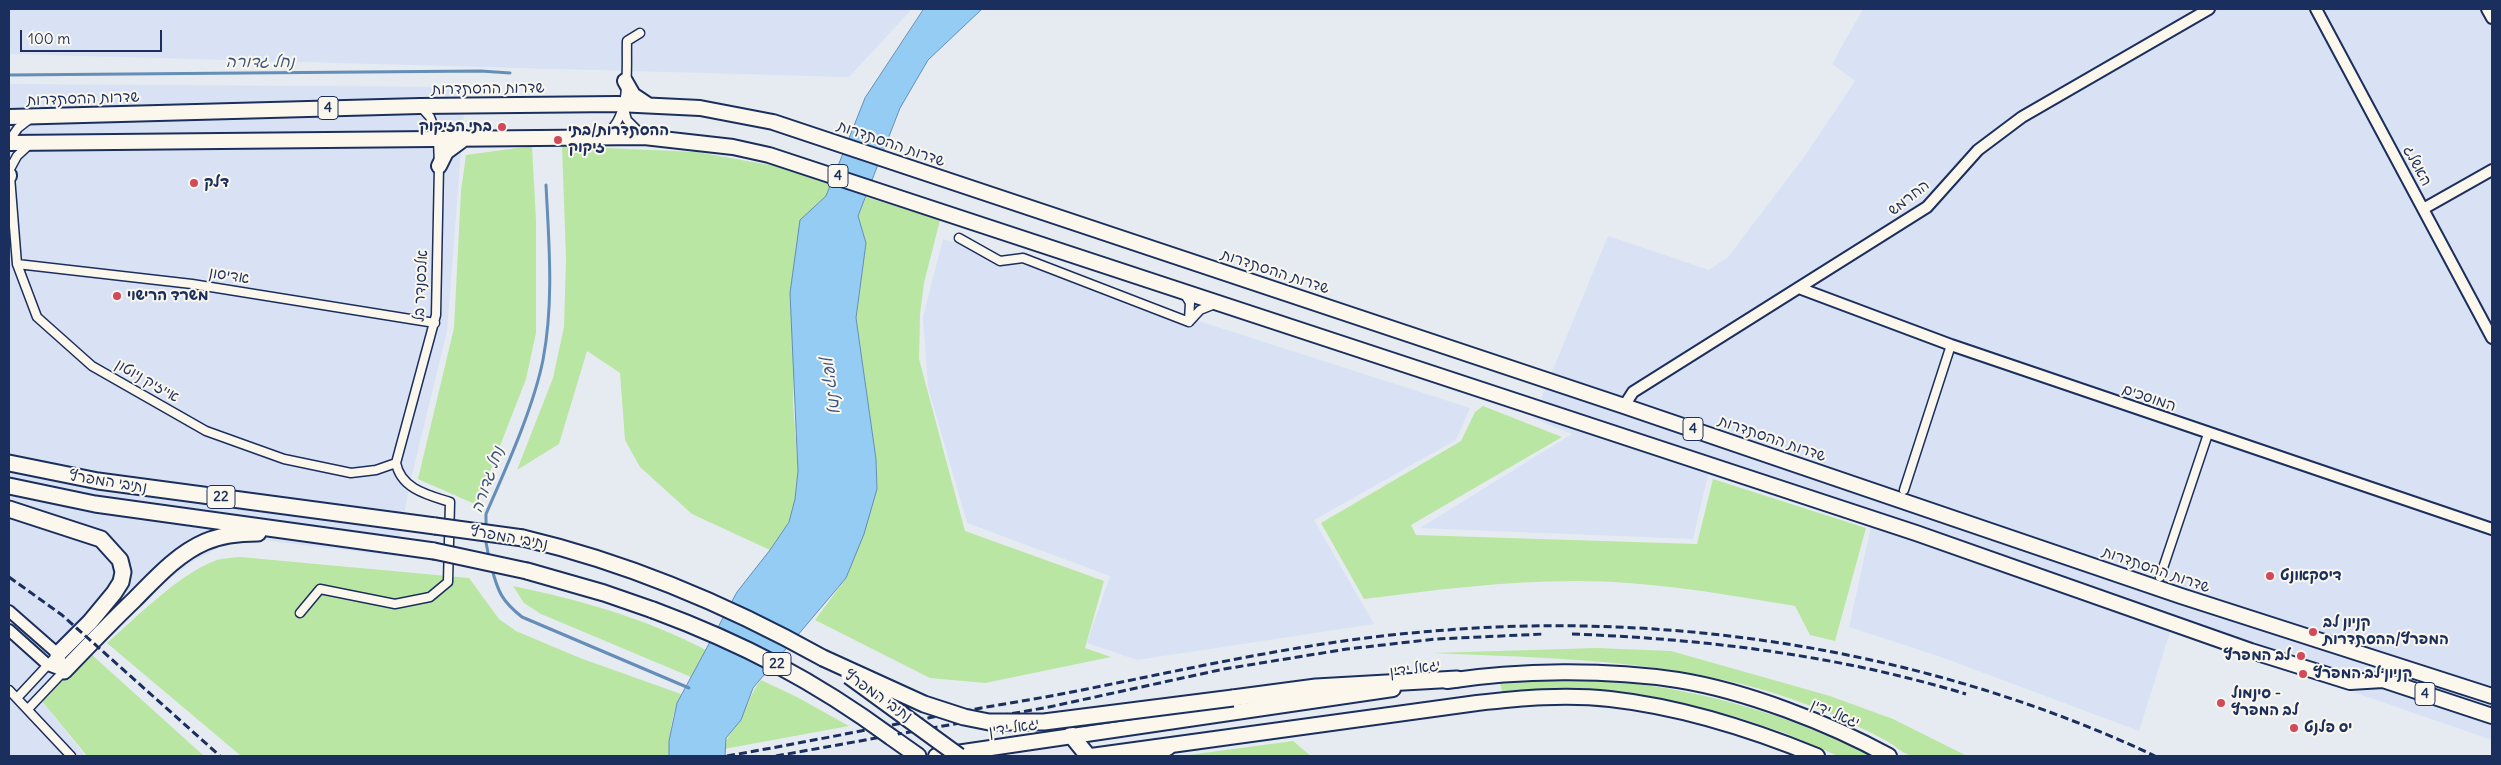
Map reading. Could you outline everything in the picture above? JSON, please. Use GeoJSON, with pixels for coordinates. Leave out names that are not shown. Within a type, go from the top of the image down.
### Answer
{"type":"FeatureCollection","features":[{"type":"Feature","properties":{"kind":"highway"},"geometry":{"type":"LineString","coordinates":[[625,81],[633,95],[649,105]]}},
{"type":"Feature","properties":{"kind":"highway","name":"שדרות ההסתדרות"},"geometry":{"type":"LineString","coordinates":[[9,117],[420,106],[624,104],[700,108],[741,114],[805,132],[1624,406],[2181,596],[2492,696]]}},
{"type":"Feature","properties":{"kind":"highway","name":"4"},"geometry":{"type":"LineString","coordinates":[[9,142],[602,136],[644,137],[733,147],[791,161],[885,191],[1907,530],[2251,651],[2350,682],[2383,680],[2492,716]]}},
{"type":"Feature","properties":{"kind":"highway"},"geometry":{"type":"LineString","coordinates":[[440,166],[450,148],[466,137]]}},
{"type":"Feature","properties":{"kind":"highway","name":"נתיבי המפרץ"},"geometry":{"type":"LineString","coordinates":[[9,463],[98,481],[523,538],[563,548],[710,600],[767,627],[823,658],[959,756]]}},
{"type":"Feature","properties":{"kind":"highway","name":"נתיבי המפרץ"},"geometry":{"type":"LineString","coordinates":[[9,486],[95,504],[368,540],[434,551],[528,571],[596,590],[704,629],[762,655],[814,683],[918,756]]}},
{"type":"Feature","properties":{"kind":"highway"},"geometry":{"type":"LineString","coordinates":[[9,509],[102,539],[120,560],[123,572],[114,593],[90,622],[53,660]]}},
{"type":"Feature","properties":{"kind":"highway"},"geometry":{"type":"LineString","coordinates":[[64,671],[162,573],[190,550],[205,542],[241,533],[368,540]]}},
{"type":"Feature","properties":{"kind":"highway"},"geometry":{"type":"LineString","coordinates":[[823,658],[924,704],[964,717],[989,722],[1044,722],[1316,687],[1457,679]]}},
{"type":"Feature","properties":{"kind":"highway","name":"יגאל ידין"},"geometry":{"type":"LineString","coordinates":[[936,756],[1457,679],[1586,673],[1679,680],[1771,706],[1840,733],[1889,756]]}},
{"type":"Feature","properties":{"kind":"highway"},"geometry":{"type":"LineString","coordinates":[[1072,736],[1089,756],[1168,747],[1516,698],[1577,697],[1619,700],[1706,718],[1761,734],[1817,756]]}},
{"type":"Feature","properties":{"kind":"highway"},"geometry":{"type":"LineString","coordinates":[[892,737],[909,756]]}},
{"type":"Feature","properties":{"kind":"highway"},"geometry":{"type":"LineString","coordinates":[[1150,756],[1168,747]]}},
{"type":"Feature","properties":{"kind":"street","name":"החרמש"},"geometry":{"type":"LineString","coordinates":[[1624,406],[1633,392],[1927,207],[1978,150],[2022,117],[2209,9]]}},
{"type":"Feature","properties":{"kind":"street","name":"האשלג"},"geometry":{"type":"LineString","coordinates":[[2316,9],[2492,338]]}},
{"type":"Feature","properties":{"kind":"street"},"geometry":{"type":"LineString","coordinates":[[2487,9],[2492,18]]}},
{"type":"Feature","properties":{"kind":"street"},"geometry":{"type":"LineString","coordinates":[[640,33],[627,41],[624,104],[627,120],[644,137]]}},
{"type":"Feature","properties":{"kind":"street"},"geometry":{"type":"LineString","coordinates":[[602,136],[617,124],[624,104]]}},
{"type":"Feature","properties":{"kind":"street","name":"אלכסנדר בל"},"geometry":{"type":"LineString","coordinates":[[396,463],[435,323],[440,166],[438,138],[430,117],[420,106]]}},
{"type":"Feature","properties":{"kind":"street"},"geometry":{"type":"LineString","coordinates":[[9,142],[18,128],[33,116]]}},
{"type":"Feature","properties":{"kind":"street","name":"אלכסנדר בל"},"geometry":{"type":"LineString","coordinates":[[422,138],[431,146],[440,166]]}},
{"type":"Feature","properties":{"kind":"street"},"geometry":{"type":"LineString","coordinates":[[9,176],[10,168],[17,156],[32,142]]}},
{"type":"Feature","properties":{"kind":"street","name":"אייזיק ניוטון"},"geometry":{"type":"LineString","coordinates":[[9,164],[17,264],[37,317],[92,366],[206,431],[284,458],[351,473],[376,470],[396,463]]}},
{"type":"Feature","properties":{"kind":"street"},"geometry":{"type":"LineString","coordinates":[[2423,209],[2492,170]]}},
{"type":"Feature","properties":{"kind":"street"},"geometry":{"type":"LineString","coordinates":[[959,238],[1000,261],[1023,258],[1189,322]]}},
{"type":"Feature","properties":{"kind":"street","name":"אדיסון"},"geometry":{"type":"LineString","coordinates":[[17,264],[192,284],[435,323]]}},
{"type":"Feature","properties":{"kind":"street","name":"המוסכים"},"geometry":{"type":"LineString","coordinates":[[1799,288],[1951,345],[2208,434],[2492,529]]}},
{"type":"Feature","properties":{"kind":"street"},"geometry":{"type":"LineString","coordinates":[[1181,289],[1190,304],[1189,322]]}},
{"type":"Feature","properties":{"kind":"street"},"geometry":{"type":"LineString","coordinates":[[1189,322],[1200,310],[1222,303]]}},
{"type":"Feature","properties":{"kind":"street"},"geometry":{"type":"LineString","coordinates":[[1904,490],[1951,345]]}},
{"type":"Feature","properties":{"kind":"street"},"geometry":{"type":"LineString","coordinates":[[2160,577],[2208,434]]}},
{"type":"Feature","properties":{"kind":"street"},"geometry":{"type":"LineString","coordinates":[[300,613],[320,589],[395,604],[430,597],[448,582],[450,502],[414,490],[398,474],[396,463]]}},
{"type":"Feature","properties":{"kind":"street"},"geometry":{"type":"LineString","coordinates":[[9,611],[64,671],[28,709]]}},
{"type":"Feature","properties":{"kind":"street"},"geometry":{"type":"LineString","coordinates":[[9,630],[53,660]]}},
{"type":"Feature","properties":{"kind":"street"},"geometry":{"type":"LineString","coordinates":[[17,698],[53,660]]}},
{"type":"Feature","properties":{"kind":"street"},"geometry":{"type":"LineString","coordinates":[[9,690],[70,756]]}},
{"type":"Feature","properties":{"kind":"shaded area"},"geometry":{"type":"Polygon","coordinates":[[[9,9],[912,9],[849,77],[9,54],[9,9]]]}},
{"type":"Feature","properties":{"kind":"shaded area"},"geometry":{"type":"Polygon","coordinates":[[[1863,9],[2492,9],[2492,740],[2171,629],[2139,731],[1941,657],[1849,627],[1871,527],[1708,475],[1693,539],[1420,528],[1572,434],[1533,418],[1608,236],[1709,270],[1728,257],[1804,157],[1855,81],[1832,64],[1863,9]]]}},
{"type":"Feature","properties":{"kind":"shaded area"},"geometry":{"type":"Polygon","coordinates":[[[9,84],[466,87],[447,331],[410,483],[396,556],[252,539],[225,544],[192,562],[149,594],[115,633],[41,700],[85,756],[9,756],[9,84]]]}},
{"type":"Feature","properties":{"kind":"shaded area"},"geometry":{"type":"Polygon","coordinates":[[[943,239],[1470,408],[1456,440],[1314,520],[1374,624],[1137,660],[1087,643],[1110,576],[967,523],[928,387],[923,317],[943,239]]]}},
{"type":"Feature","properties":{"kind":"green space"},"geometry":{"type":"Polygon","coordinates":[[[532,146],[536,220],[536,333],[526,379],[477,505],[418,479],[454,328],[461,191],[466,155],[532,146]]]}},
{"type":"Feature","properties":{"kind":"green space"},"geometry":{"type":"Polygon","coordinates":[[[562,146],[697,152],[775,166],[832,181],[826,196],[800,221],[793,401],[798,471],[795,499],[789,521],[770,550],[692,514],[640,467],[625,440],[620,373],[587,351],[559,444],[517,470],[553,378],[564,327],[566,259],[562,146]]]}},
{"type":"Feature","properties":{"kind":"green space"},"geometry":{"type":"Polygon","coordinates":[[[866,197],[940,220],[924,283],[920,314],[919,359],[965,531],[1104,581],[1085,648],[1111,657],[985,683],[930,678],[815,620],[846,578],[877,489],[876,459],[856,318],[866,243],[858,216],[866,197]]]}},
{"type":"Feature","properties":{"kind":"green space"},"geometry":{"type":"Polygon","coordinates":[[[1483,406],[1562,437],[1411,525],[1416,535],[1697,544],[1713,479],[1866,528],[1835,641],[1810,635],[1795,606],[1686,589],[1631,583],[1576,581],[1496,584],[1364,599],[1321,523],[1461,441],[1475,412],[1483,406]]]}},
{"type":"Feature","properties":{"kind":"green space"},"geometry":{"type":"Polygon","coordinates":[[[240,557],[469,578],[499,619],[516,631],[580,658],[681,694],[675,708],[669,756],[241,756],[107,643],[159,597],[188,575],[217,560],[240,557]]]}},
{"type":"Feature","properties":{"kind":"green space"},"geometry":{"type":"Polygon","coordinates":[[[513,586],[563,597],[612,611],[660,628],[706,650],[691,677],[541,614],[524,603],[513,586]]]}},
{"type":"Feature","properties":{"kind":"green space"},"geometry":{"type":"Polygon","coordinates":[[[1597,648],[1671,651],[1830,696],[1893,719],[1967,756],[1911,756],[1872,733],[1832,715],[1777,694],[1735,682],[1649,667],[1606,662],[1432,653],[1597,648]]]}},
{"type":"Feature","properties":{"kind":"green space"},"geometry":{"type":"Polygon","coordinates":[[[91,654],[204,756],[87,756],[41,700],[91,654]]]}},
{"type":"Feature","properties":{"kind":"green space"},"geometry":{"type":"Polygon","coordinates":[[[761,680],[797,697],[849,726],[724,749],[729,736],[741,719],[752,694],[761,680]]]}},
{"type":"Feature","properties":{"kind":"green space"},"geometry":{"type":"Polygon","coordinates":[[[1545,680],[1621,682],[1654,686],[1718,699],[1812,729],[1872,756],[1838,756],[1785,733],[1734,716],[1666,701],[1622,693],[1554,689],[1502,691],[1500,683],[1545,680]]]}},
{"type":"Feature","properties":{"kind":"green space"},"geometry":{"type":"Polygon","coordinates":[[[1293,741],[1311,756],[1181,756],[1293,741]]]}},
{"type":"Feature","properties":{"kind":"water","name":"נחל קישון"},"geometry":{"type":"Polygon","coordinates":[[[924,9],[982,9],[928,60],[900,108],[858,216],[866,243],[856,318],[876,459],[877,489],[864,534],[846,578],[753,688],[741,720],[726,738],[725,756],[669,756],[669,741],[677,703],[737,592],[789,522],[795,499],[798,471],[790,293],[800,220],[826,196],[865,98],[924,9]]]}},
{"type":"Feature","properties":{"kind":"waterway","name":"נחל גדורה"},"geometry":{"type":"LineString","coordinates":[[9,75],[481,71],[510,73]]}},
{"type":"Feature","properties":{"kind":"waterway","name":"נחל גדורה"},"geometry":{"type":"LineString","coordinates":[[486,528],[486,514],[526,418],[543,360],[550,295],[546,185]]}},
{"type":"Feature","properties":{"kind":"waterway","name":"נחל גדורה"},"geometry":{"type":"LineString","coordinates":[[485,537],[489,558]]}},
{"type":"Feature","properties":{"kind":"waterway","name":"נחל גדורה"},"geometry":{"type":"LineString","coordinates":[[492,569],[502,596],[522,617],[689,688]]}},
{"type":"Feature","properties":{"kind":"railway"},"geometry":{"type":"LineString","coordinates":[[9,577],[62,615],[220,756]]}},
{"type":"Feature","properties":{"kind":"railway"},"geometry":{"type":"LineString","coordinates":[[727,756],[1303,647],[1390,635],[1526,626],[1618,627],[1711,634],[1803,647],[1894,665],[1983,690],[2071,720],[2155,756]]}},
{"type":"Feature","properties":{"kind":"railway"},"geometry":{"type":"LineString","coordinates":[[776,756],[1049,707],[1224,669],[1347,649],[1436,639],[1544,634]]}},
{"type":"Feature","properties":{"kind":"railway"},"geometry":{"type":"LineString","coordinates":[[1572,634],[1672,640],[1770,651],[1869,669],[1966,694]]}},
{"type":"Feature","properties":{"kind":"place","name":"בתי הזיקוק"},"geometry":{"type":"Point","coordinates":[502,127]}},
{"type":"Feature","properties":{"kind":"place","name":"ההסתדרות/בתי זיקוק"},"geometry":{"type":"Point","coordinates":[558,140]}},
{"type":"Feature","properties":{"kind":"place","name":"דלק"},"geometry":{"type":"Point","coordinates":[194,183]}},
{"type":"Feature","properties":{"kind":"place","name":"משרד הרישוי"},"geometry":{"type":"Point","coordinates":[117,296]}},
{"type":"Feature","properties":{"kind":"place","name":"דיסקאונט"},"geometry":{"type":"Point","coordinates":[2270,576]}},
{"type":"Feature","properties":{"kind":"place","name":"קניון לב המפרץ/ההסתדרות"},"geometry":{"type":"Point","coordinates":[2313,632]}},
{"type":"Feature","properties":{"kind":"place","name":"לב המפרץ"},"geometry":{"type":"Point","coordinates":[2301,656]}},
{"type":"Feature","properties":{"kind":"place","name":"קניון לב המפרץ"},"geometry":{"type":"Point","coordinates":[2303,674]}},
{"type":"Feature","properties":{"kind":"place","name":"סינמול - לב המפרץ"},"geometry":{"type":"Point","coordinates":[2221,703]}},
{"type":"Feature","properties":{"kind":"place","name":"יס פלנט"},"geometry":{"type":"Point","coordinates":[2294,728]}}]}
